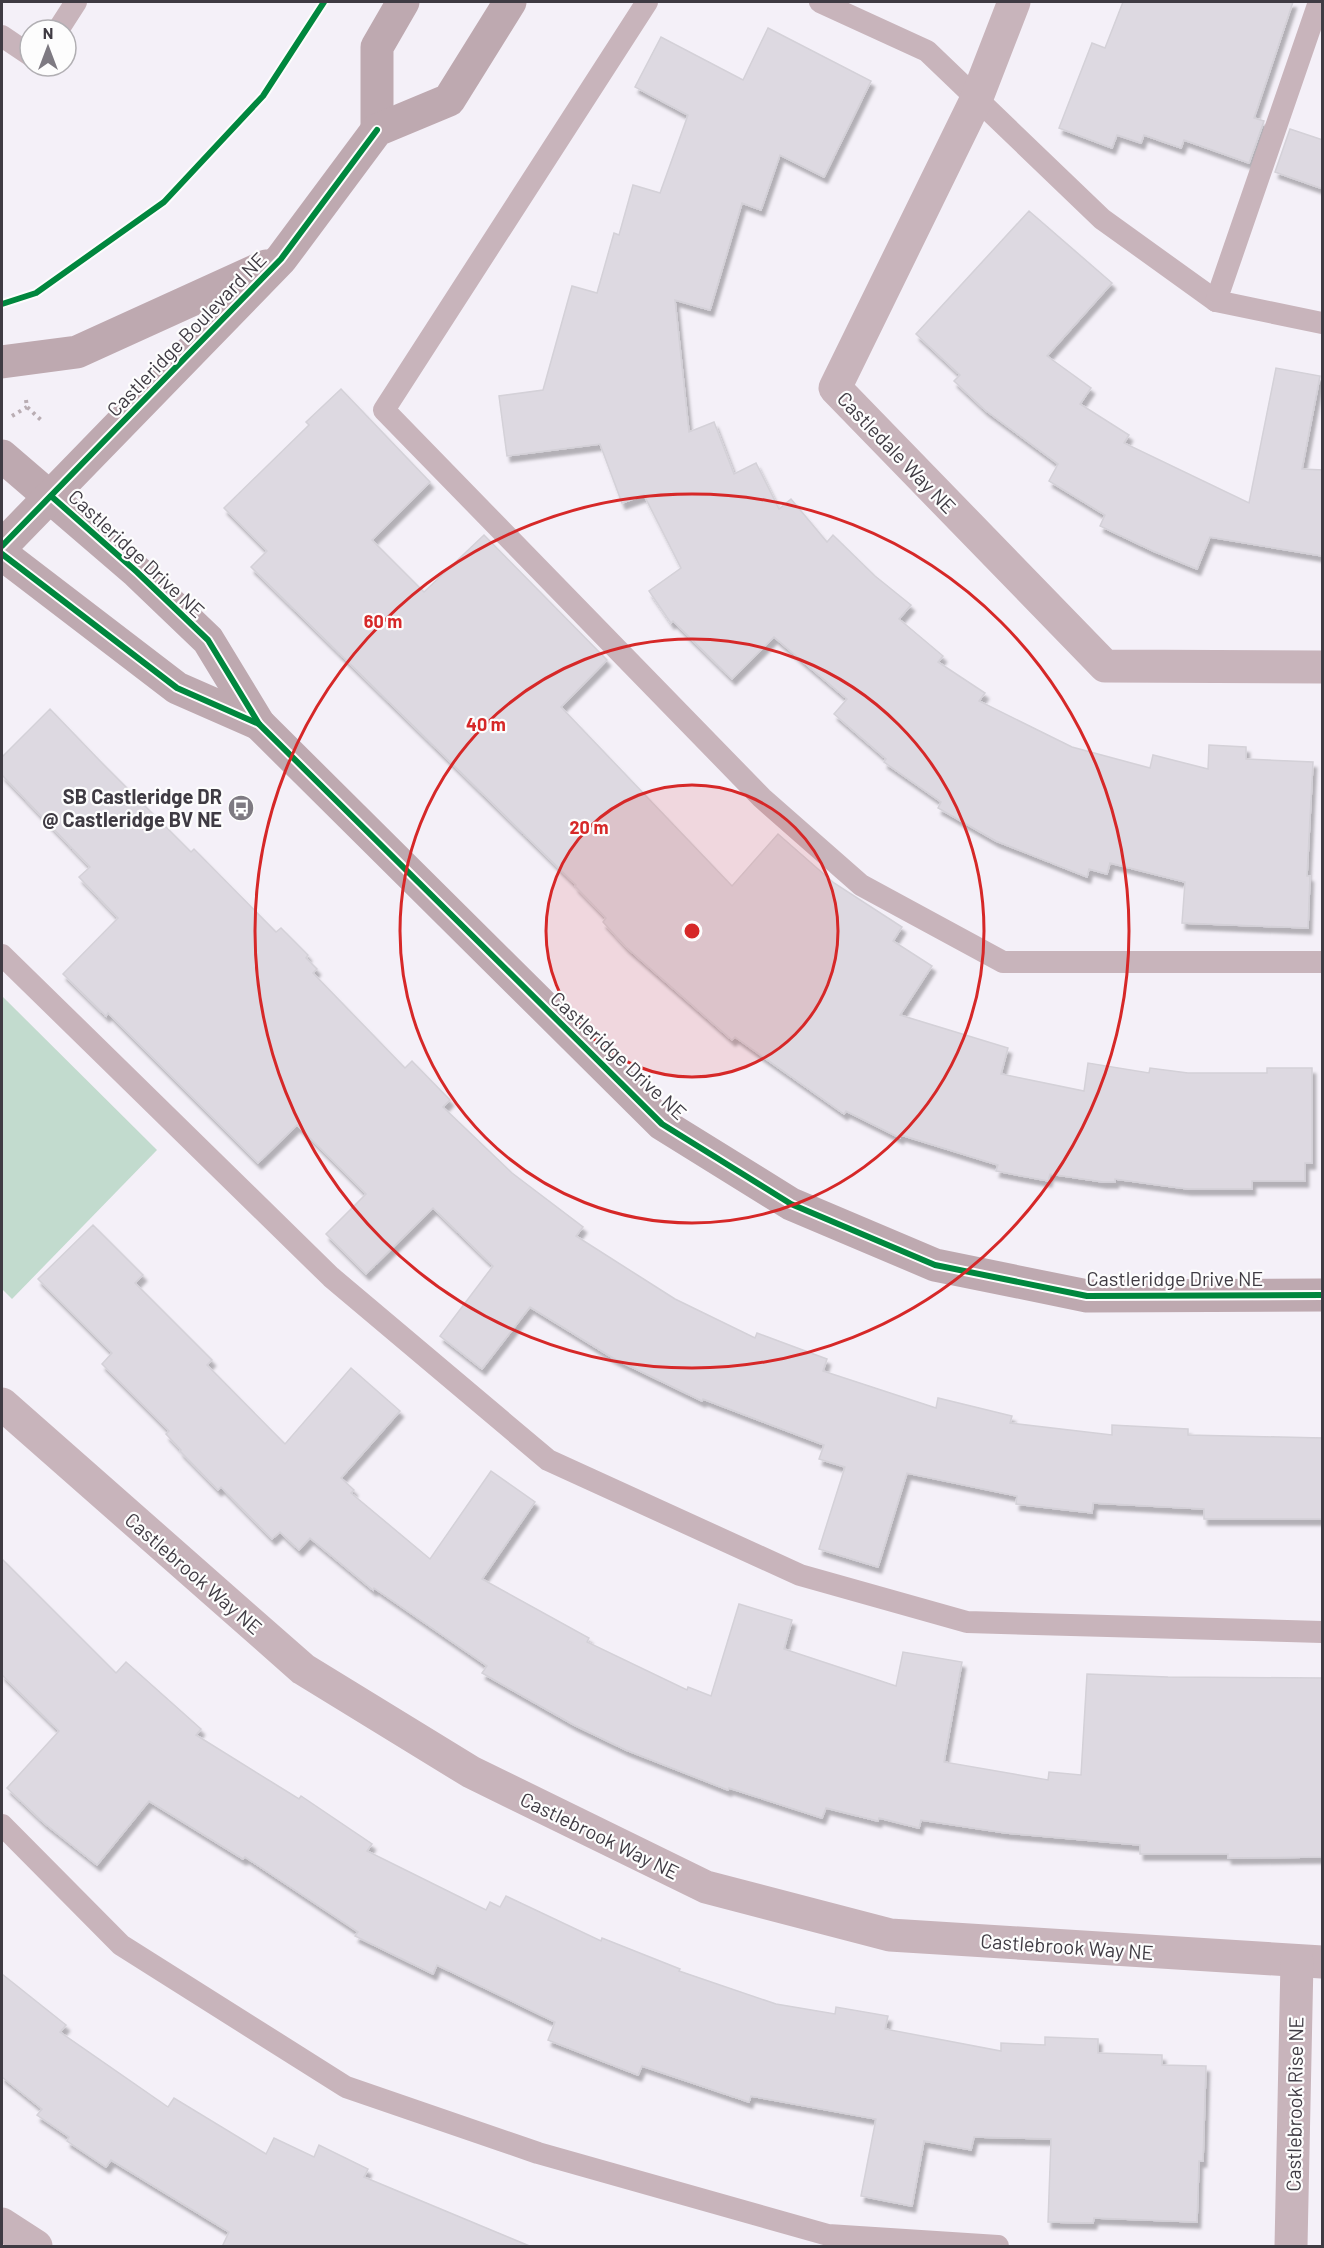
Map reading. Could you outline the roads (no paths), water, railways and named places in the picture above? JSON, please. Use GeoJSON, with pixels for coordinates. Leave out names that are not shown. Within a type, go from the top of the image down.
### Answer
{"type":"FeatureCollection","features":[{"type":"Feature","properties":{"kind":"street"},"geometry":{"type":"LineString","coordinates":[[403,2],[377,47],[377,130],[449,100],[510,2]]}},
{"type":"Feature","properties":{"kind":"street","name":"Castledale Way NE"},"geometry":{"type":"LineString","coordinates":[[1014,2],[976,100],[835,388],[1105,666],[1323,667]]}},
{"type":"Feature","properties":{"kind":"street","name":"Castleridge Boulevard NE"},"geometry":{"type":"LineString","coordinates":[[2,546],[281,259],[377,130]]}},
{"type":"Feature","properties":{"kind":"street"},"geometry":{"type":"LineString","coordinates":[[2,362],[77,352],[281,259]]}},
{"type":"Feature","properties":{"kind":"street","name":"Castleridge Drive NE"},"geometry":{"type":"LineString","coordinates":[[2,456],[137,572],[208,640],[259,724],[662,1124],[791,1204],[935,1265],[1087,1296],[1323,1295]]}},
{"type":"Feature","properties":{"kind":"street","name":"Castleridge Drive NE"},"geometry":{"type":"LineString","coordinates":[[2,554],[177,688],[259,724]]}},
{"type":"Feature","properties":{"kind":"street","name":"Castlebrook Way NE"},"geometry":{"type":"LineString","coordinates":[[2,1404],[303,1669],[471,1772],[706,1887],[890,1935],[1310,1962]]}},
{"type":"Feature","properties":{"kind":"street","name":"Castlebrook Rise NE"},"geometry":{"type":"LineString","coordinates":[[1291,2247],[1310,1962]]}},
{"type":"Feature","properties":{"kind":"street"},"geometry":{"type":"LineString","coordinates":[[2,2224],[36,2247]]}},
{"type":"Feature","properties":{"kind":"lane"},"geometry":{"type":"LineString","coordinates":[[66,18],[76,2]]}},
{"type":"Feature","properties":{"kind":"lane"},"geometry":{"type":"LineString","coordinates":[[647,2],[384,410],[762,798],[861,885],[1003,962],[1323,962]]}},
{"type":"Feature","properties":{"kind":"lane"},"geometry":{"type":"LineString","coordinates":[[820,2],[927,51],[1102,219],[1216,301],[1323,323]]}},
{"type":"Feature","properties":{"kind":"lane"},"geometry":{"type":"LineString","coordinates":[[1216,301],[1319,2]]}},
{"type":"Feature","properties":{"kind":"lane"},"geometry":{"type":"LineString","coordinates":[[2,36],[18,47]]}},
{"type":"Feature","properties":{"kind":"lane"},"geometry":{"type":"LineString","coordinates":[[2,955],[331,1277],[548,1460],[801,1575],[967,1622],[1323,1632]]}},
{"type":"Feature","properties":{"kind":"lane"},"geometry":{"type":"LineString","coordinates":[[2,1825],[121,1945],[346,2087],[538,2153],[828,2235],[998,2247]]}},
{"type":"Feature","properties":{"kind":"place","name":"SB Castleridge DR @ Castleridge BV NE"},"geometry":{"type":"Point","coordinates":[241,808]}}]}
